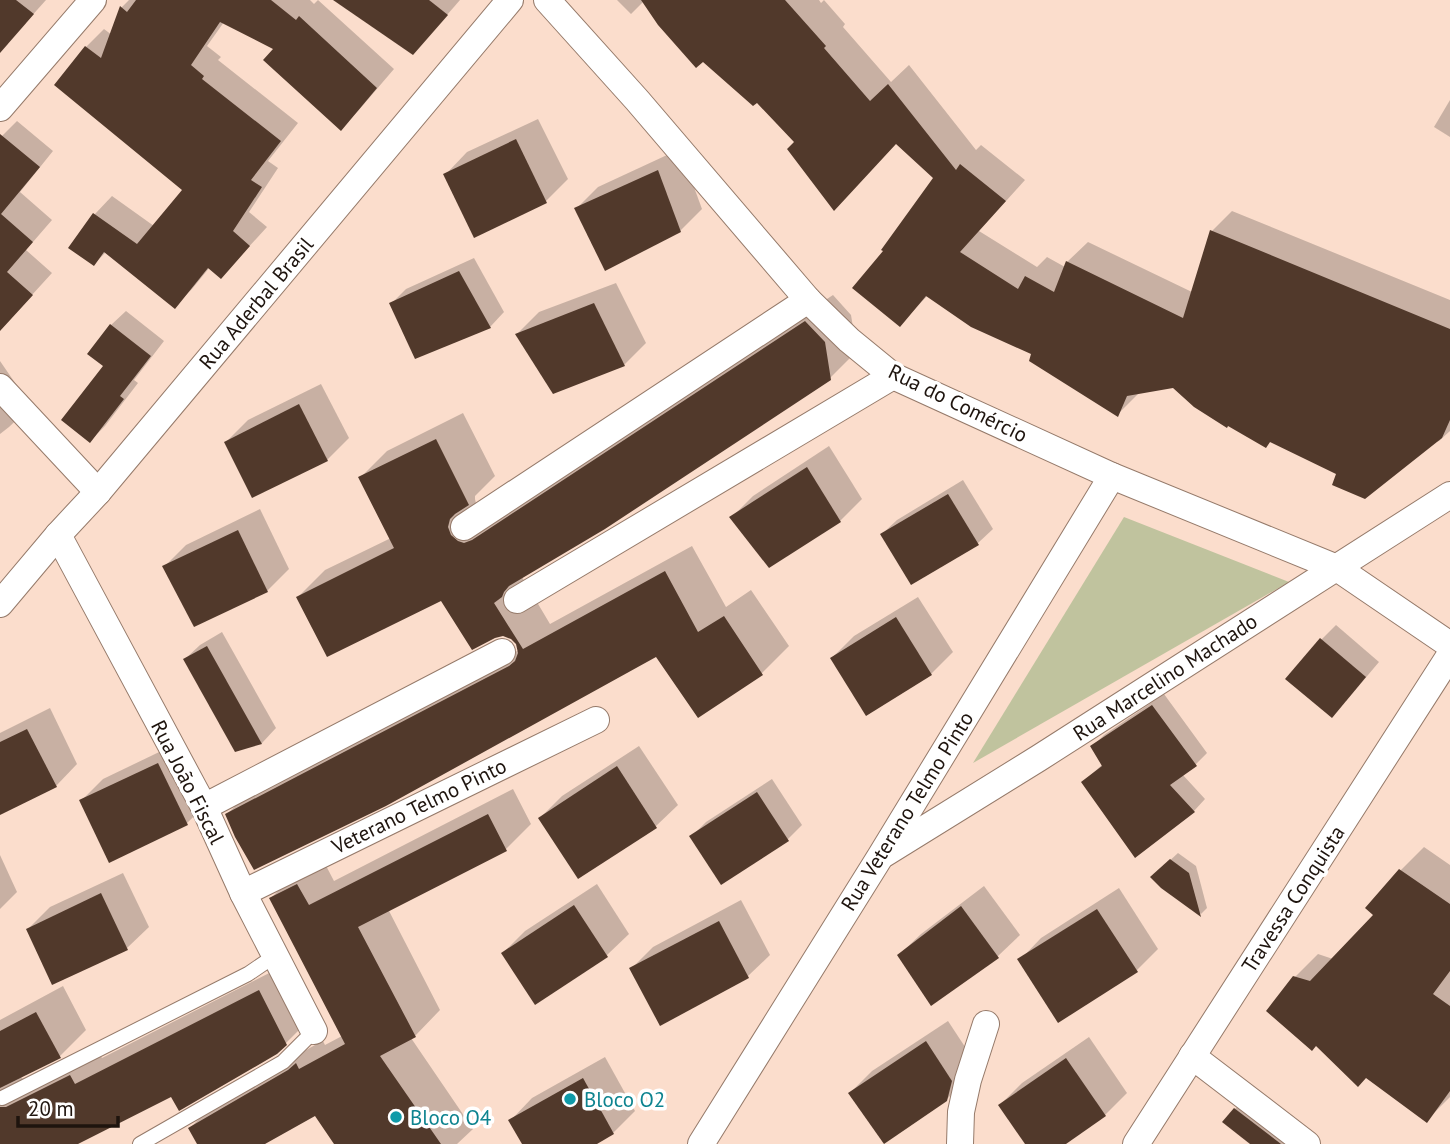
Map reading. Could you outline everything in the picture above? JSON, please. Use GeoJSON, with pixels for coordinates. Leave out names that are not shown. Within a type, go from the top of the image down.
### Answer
{"type":"FeatureCollection","features":[{"type":"Feature","properties":{"kind":"street"},"geometry":{"type":"LineString","coordinates":[[0,108],[93,0]]}},
{"type":"Feature","properties":{"kind":"street","name":"Rua Aderbal Brasil"},"geometry":{"type":"LineString","coordinates":[[0,604],[98,492],[510,0]]}},
{"type":"Feature","properties":{"kind":"street","name":"Rua do Comércio"},"geometry":{"type":"LineString","coordinates":[[547,0],[637,100],[808,300],[849,340],[893,376],[1112,476],[1337,568],[1450,645]]}},
{"type":"Feature","properties":{"kind":"street"},"geometry":{"type":"LineString","coordinates":[[464,527],[808,300]]}},
{"type":"Feature","properties":{"kind":"street"},"geometry":{"type":"LineString","coordinates":[[517,600],[893,376]]}},
{"type":"Feature","properties":{"kind":"street"},"geometry":{"type":"LineString","coordinates":[[0,387],[98,492]]}},
{"type":"Feature","properties":{"kind":"street","name":"Rua Veterano Telmo Pinto"},"geometry":{"type":"LineString","coordinates":[[701,1144],[1112,476]]}},
{"type":"Feature","properties":{"kind":"street","name":"Rua Marcelino Machado"},"geometry":{"type":"LineString","coordinates":[[880,857],[1450,495]]}},
{"type":"Feature","properties":{"kind":"street","name":"Rua João Fiscal"},"geometry":{"type":"LineString","coordinates":[[58,535],[204,807],[243,892],[314,1031]]}},
{"type":"Feature","properties":{"kind":"street"},"geometry":{"type":"LineString","coordinates":[[204,807],[502,652]]}},
{"type":"Feature","properties":{"kind":"street","name":"Travessa Conquista"},"geometry":{"type":"LineString","coordinates":[[1136,1144],[1450,654]]}},
{"type":"Feature","properties":{"kind":"street","name":"Veterano Telmo Pinto"},"geometry":{"type":"LineString","coordinates":[[243,892],[596,720]]}},
{"type":"Feature","properties":{"kind":"street"},"geometry":{"type":"LineString","coordinates":[[960,1144],[961,1112],[986,1024]]}},
{"type":"Feature","properties":{"kind":"street"},"geometry":{"type":"LineString","coordinates":[[1192,1056],[1307,1144]]}},
{"type":"Feature","properties":{"kind":"lane"},"geometry":{"type":"LineString","coordinates":[[2,1098],[248,974],[276,955]]}},
{"type":"Feature","properties":{"kind":"lane"},"geometry":{"type":"LineString","coordinates":[[140,1144],[283,1062],[314,1031]]}},
{"type":"Feature","properties":{"kind":"green space"},"geometry":{"type":"Polygon","coordinates":[[[1124,517],[1289,582],[973,763],[1124,517]]]}},
{"type":"Feature","properties":{"kind":"building"},"geometry":{"type":"Polygon","coordinates":[[[0,0],[16,0],[34,14],[0,53],[0,0]]]}},
{"type":"Feature","properties":{"kind":"building"},"geometry":{"type":"Polygon","coordinates":[[[136,0],[271,0],[296,20],[299,16],[377,88],[341,131],[263,60],[273,49],[220,22],[191,65],[204,76],[202,79],[281,141],[251,180],[262,187],[233,231],[250,246],[221,279],[208,268],[175,309],[104,252],[94,266],[68,248],[93,213],[137,244],[182,190],[54,85],[85,46],[101,58],[120,6],[127,12],[136,0]]]}},
{"type":"Feature","properties":{"kind":"building"},"geometry":{"type":"Polygon","coordinates":[[[333,0],[429,0],[448,15],[413,55],[333,0]]]}},
{"type":"Feature","properties":{"kind":"building"},"geometry":{"type":"Polygon","coordinates":[[[641,0],[785,0],[870,101],[888,84],[956,170],[960,164],[1006,201],[960,252],[1018,289],[1025,276],[1054,292],[1066,261],[1183,318],[1210,230],[1450,329],[1450,420],[1442,438],[1365,499],[1332,485],[1336,474],[1270,442],[1266,448],[1228,426],[1227,428],[1194,407],[1173,388],[1127,396],[1118,417],[1029,361],[1031,354],[971,327],[926,296],[900,327],[852,288],[883,251],[881,250],[933,178],[896,144],[834,211],[787,149],[794,142],[757,103],[753,106],[703,62],[696,68],[658,25],[641,0]]]}},
{"type":"Feature","properties":{"kind":"building"},"geometry":{"type":"Polygon","coordinates":[[[0,134],[40,167],[1,214],[33,242],[7,272],[33,295],[0,331],[0,134]]]}},
{"type":"Feature","properties":{"kind":"building"},"geometry":{"type":"Polygon","coordinates":[[[516,139],[547,203],[474,238],[443,174],[516,139]]]}},
{"type":"Feature","properties":{"kind":"building"},"geometry":{"type":"Polygon","coordinates":[[[658,170],[681,232],[605,271],[574,208],[658,170]]]}},
{"type":"Feature","properties":{"kind":"building"},"geometry":{"type":"Polygon","coordinates":[[[459,271],[491,328],[415,359],[389,303],[459,271]]]}},
{"type":"Feature","properties":{"kind":"building"},"geometry":{"type":"Polygon","coordinates":[[[594,303],[625,366],[553,394],[515,334],[594,303]]]}},
{"type":"Feature","properties":{"kind":"building"},"geometry":{"type":"Polygon","coordinates":[[[805,321],[825,342],[831,380],[605,529],[509,586],[494,603],[523,649],[665,571],[698,632],[724,616],[763,675],[698,718],[656,657],[386,806],[254,870],[225,814],[509,666],[518,653],[516,644],[503,636],[472,650],[441,601],[327,657],[296,597],[394,548],[358,477],[436,439],[469,505],[450,519],[448,527],[451,535],[464,543],[805,321]]]}},
{"type":"Feature","properties":{"kind":"building"},"geometry":{"type":"Polygon","coordinates":[[[110,324],[151,356],[120,396],[124,399],[90,443],[61,420],[103,366],[87,354],[110,324]]]}},
{"type":"Feature","properties":{"kind":"building"},"geometry":{"type":"Polygon","coordinates":[[[299,404],[328,461],[252,498],[224,442],[299,404]]]}},
{"type":"Feature","properties":{"kind":"building"},"geometry":{"type":"Polygon","coordinates":[[[807,467],[841,522],[769,568],[729,517],[807,467]]]}},
{"type":"Feature","properties":{"kind":"building"},"geometry":{"type":"Polygon","coordinates":[[[948,494],[979,545],[911,585],[880,534],[948,494]]]}},
{"type":"Feature","properties":{"kind":"building"},"geometry":{"type":"Polygon","coordinates":[[[238,530],[268,592],[194,627],[162,566],[238,530]]]}},
{"type":"Feature","properties":{"kind":"building"},"geometry":{"type":"Polygon","coordinates":[[[896,617],[932,675],[866,716],[830,658],[896,617]]]}},
{"type":"Feature","properties":{"kind":"building"},"geometry":{"type":"Polygon","coordinates":[[[1320,638],[1366,677],[1332,718],[1285,679],[1320,638]]]}},
{"type":"Feature","properties":{"kind":"building"},"geometry":{"type":"Polygon","coordinates":[[[207,646],[262,744],[235,752],[183,659],[207,646]]]}},
{"type":"Feature","properties":{"kind":"building"},"geometry":{"type":"Polygon","coordinates":[[[1152,705],[1197,766],[1170,785],[1195,812],[1135,858],[1081,782],[1102,766],[1090,746],[1152,705]]]}},
{"type":"Feature","properties":{"kind":"building"},"geometry":{"type":"Polygon","coordinates":[[[27,729],[57,787],[0,815],[0,742],[27,729]]]}},
{"type":"Feature","properties":{"kind":"building"},"geometry":{"type":"Polygon","coordinates":[[[158,763],[188,825],[109,863],[79,800],[158,763]]]}},
{"type":"Feature","properties":{"kind":"building"},"geometry":{"type":"Polygon","coordinates":[[[617,766],[657,828],[578,879],[538,818],[617,766]]]}},
{"type":"Feature","properties":{"kind":"building"},"geometry":{"type":"Polygon","coordinates":[[[757,792],[789,841],[721,885],[689,836],[757,792]]]}},
{"type":"Feature","properties":{"kind":"building"},"geometry":{"type":"Polygon","coordinates":[[[488,814],[507,851],[358,927],[416,1037],[380,1056],[441,1144],[334,1144],[315,1116],[265,1144],[197,1144],[188,1128],[296,1063],[299,1069],[345,1044],[269,898],[297,884],[309,905],[488,814]]]}},
{"type":"Feature","properties":{"kind":"building"},"geometry":{"type":"Polygon","coordinates":[[[1170,859],[1189,873],[1201,917],[1150,877],[1170,859]]]}},
{"type":"Feature","properties":{"kind":"building"},"geometry":{"type":"Polygon","coordinates":[[[1399,869],[1450,904],[1450,971],[1433,994],[1450,1006],[1450,1091],[1427,1123],[1366,1078],[1358,1087],[1316,1046],[1312,1051],[1266,1011],[1293,976],[1310,981],[1373,915],[1365,908],[1399,869]]]}},
{"type":"Feature","properties":{"kind":"building"},"geometry":{"type":"Polygon","coordinates":[[[101,893],[128,950],[52,985],[26,929],[101,893]]]}},
{"type":"Feature","properties":{"kind":"building"},"geometry":{"type":"Polygon","coordinates":[[[574,905],[608,957],[535,1005],[501,953],[574,905]]]}},
{"type":"Feature","properties":{"kind":"building"},"geometry":{"type":"Polygon","coordinates":[[[961,906],[999,958],[931,1006],[897,955],[961,906]]]}},
{"type":"Feature","properties":{"kind":"building"},"geometry":{"type":"Polygon","coordinates":[[[1097,909],[1138,972],[1058,1023],[1017,959],[1097,909]]]}},
{"type":"Feature","properties":{"kind":"building"},"geometry":{"type":"Polygon","coordinates":[[[719,921],[749,978],[660,1026],[629,968],[719,921]]]}},
{"type":"Feature","properties":{"kind":"building"},"geometry":{"type":"Polygon","coordinates":[[[259,990],[287,1045],[277,1054],[179,1111],[171,1097],[78,1144],[0,1144],[0,1107],[6,1107],[70,1075],[75,1084],[259,990]]]}},
{"type":"Feature","properties":{"kind":"building"},"geometry":{"type":"Polygon","coordinates":[[[36,1012],[61,1058],[0,1088],[0,1031],[36,1012]]]}},
{"type":"Feature","properties":{"kind":"building"},"geometry":{"type":"Polygon","coordinates":[[[926,1041],[952,1081],[947,1101],[884,1144],[848,1093],[926,1041]]]}},
{"type":"Feature","properties":{"kind":"building"},"geometry":{"type":"Polygon","coordinates":[[[1066,1058],[1106,1116],[1066,1144],[1025,1144],[998,1105],[1066,1058]]]}},
{"type":"Feature","properties":{"kind":"building","name":"Bloco O2"},"geometry":{"type":"Polygon","coordinates":[[[583,1078],[614,1134],[597,1144],[522,1144],[508,1120],[583,1078]]]}},
{"type":"Feature","properties":{"kind":"building"},"geometry":{"type":"Polygon","coordinates":[[[1234,1108],[1281,1144],[1250,1144],[1222,1122],[1234,1108]]]}},
{"type":"Feature","properties":{"kind":"place","name":"Bloco O2"},"geometry":{"type":"Point","coordinates":[570,1099]}},
{"type":"Feature","properties":{"kind":"place","name":"Bloco O4"},"geometry":{"type":"Point","coordinates":[396,1117]}}]}
